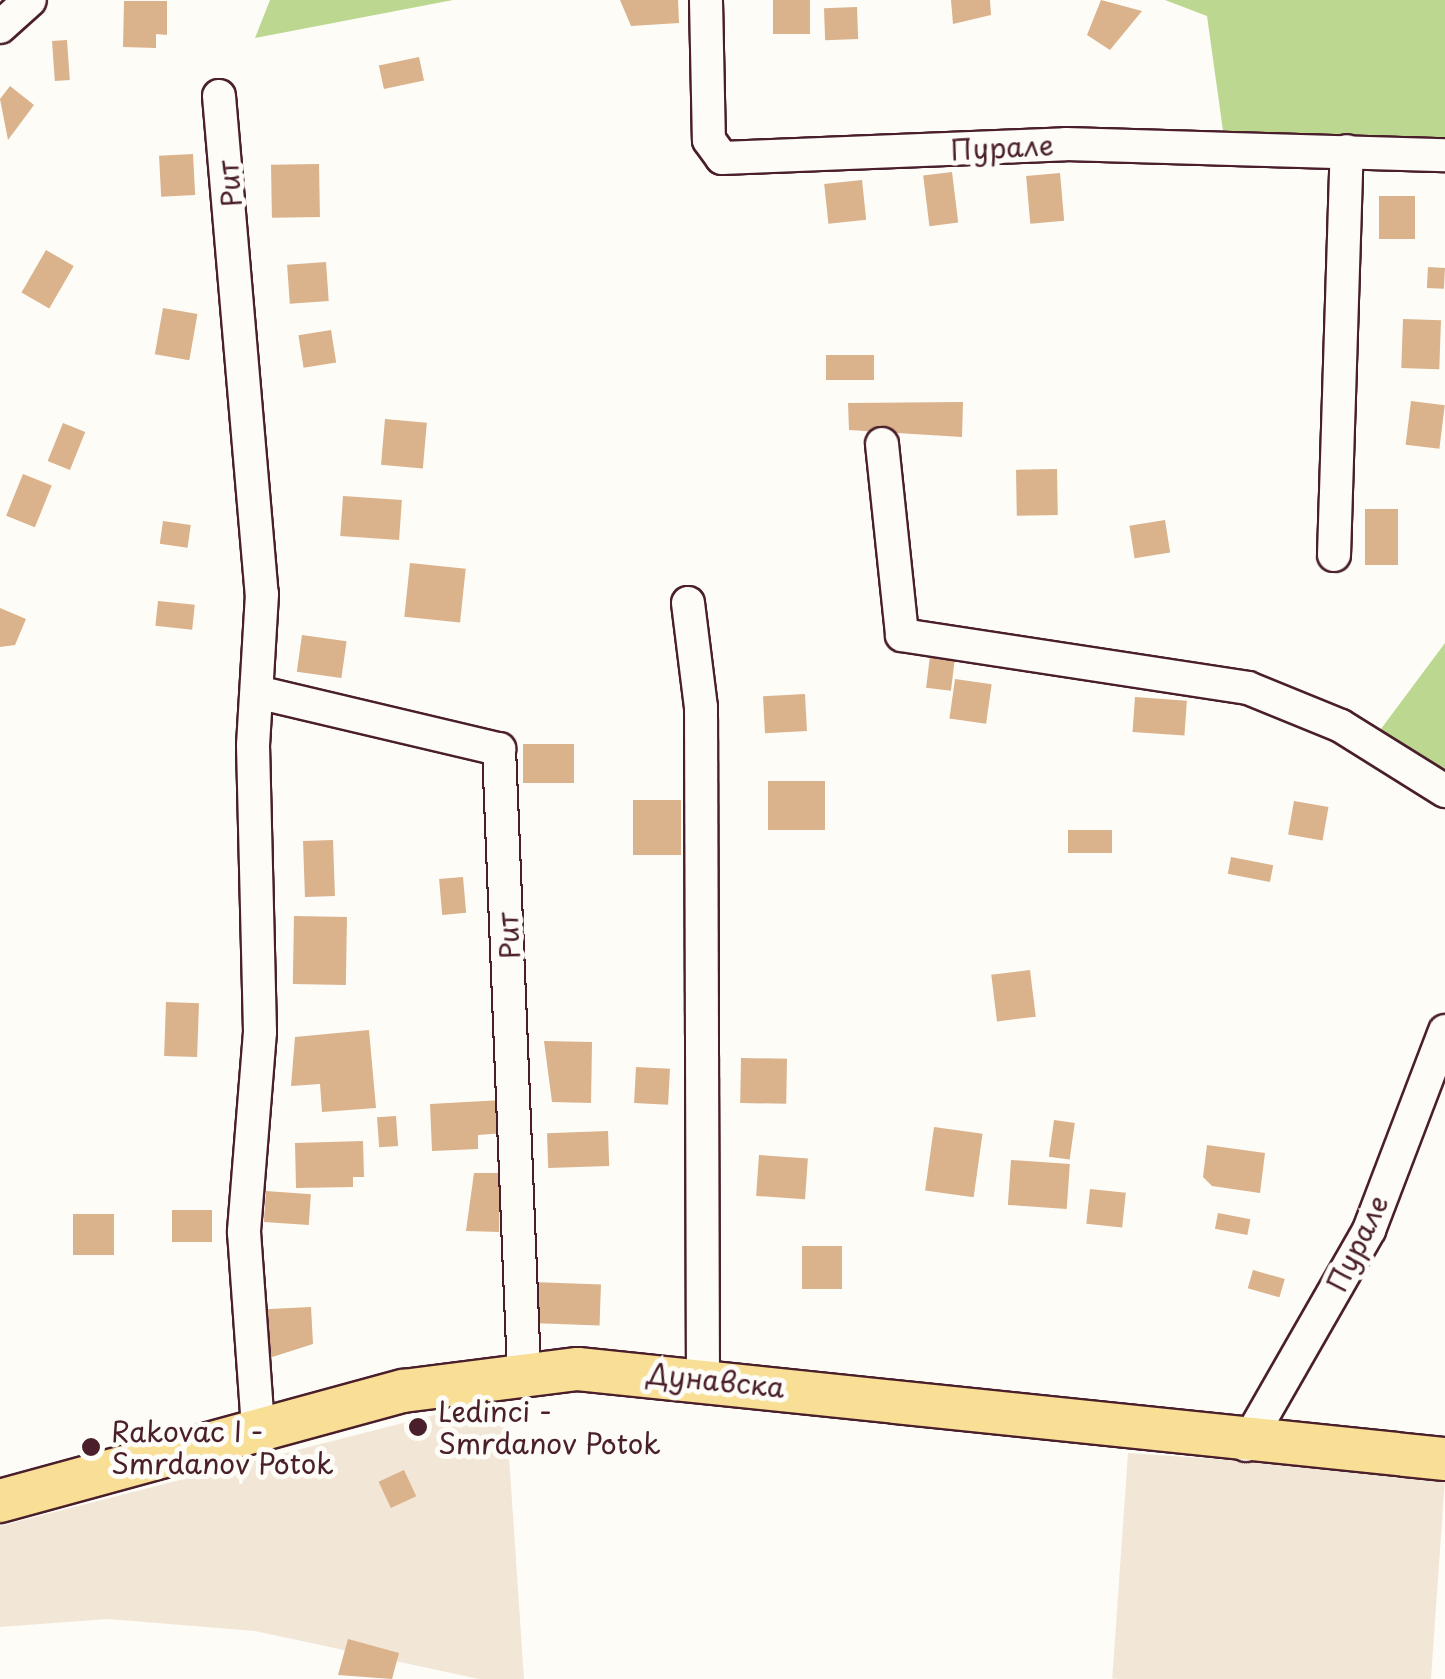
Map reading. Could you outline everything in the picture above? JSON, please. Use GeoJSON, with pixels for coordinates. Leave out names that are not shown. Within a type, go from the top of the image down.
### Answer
{"type":"FeatureCollection","features":[{"type":"Feature","properties":{"kind":"main road","name":"Дунавска"},"geometry":{"type":"LineString","coordinates":[[0,1501],[258,1429],[524,1372],[703,1378],[1246,1445],[1445,1459]]}},
{"type":"Feature","properties":{"kind":"street"},"geometry":{"type":"LineString","coordinates":[[0,27],[30,0]]}},
{"type":"Feature","properties":{"kind":"street","name":"Пурале"},"geometry":{"type":"LineString","coordinates":[[706,1],[709,140],[722,158],[1066,144],[1445,154]]}},
{"type":"Feature","properties":{"kind":"street","name":"Рит"},"geometry":{"type":"LineString","coordinates":[[219,96],[258,477],[260,1032],[244,1232],[258,1429]]}},
{"type":"Feature","properties":{"kind":"street"},"geometry":{"type":"LineString","coordinates":[[1334,555],[1347,151]]}},
{"type":"Feature","properties":{"kind":"street"},"geometry":{"type":"LineString","coordinates":[[882,444],[902,634],[1248,688],[1341,726],[1445,791]]}},
{"type":"Feature","properties":{"kind":"street"},"geometry":{"type":"LineString","coordinates":[[688,602],[701,707],[703,1378]]}},
{"type":"Feature","properties":{"kind":"street","name":"Рит"},"geometry":{"type":"LineString","coordinates":[[257,692],[498,749],[524,1372]]}},
{"type":"Feature","properties":{"kind":"street","name":"Пурале"},"geometry":{"type":"LineString","coordinates":[[1246,1445],[1369,1230],[1445,1031]]}},
{"type":"Feature","properties":{"kind":"shaded area"},"geometry":{"type":"Polygon","coordinates":[[[505,1397],[524,1679],[479,1679],[255,1631],[108,1619],[0,1627],[0,1526],[505,1397]]]}},
{"type":"Feature","properties":{"kind":"shaded area"},"geometry":{"type":"Polygon","coordinates":[[[1128,1453],[1445,1475],[1431,1679],[1112,1678],[1128,1453]]]}},
{"type":"Feature","properties":{"kind":"green space"},"geometry":{"type":"Polygon","coordinates":[[[270,0],[453,0],[255,38],[270,0]]]}},
{"type":"Feature","properties":{"kind":"green space"},"geometry":{"type":"Polygon","coordinates":[[[1165,0],[1445,0],[1445,144],[1225,145],[1207,16],[1165,0]]]}},
{"type":"Feature","properties":{"kind":"green space"},"geometry":{"type":"Polygon","coordinates":[[[1445,643],[1445,785],[1369,745],[1445,643]]]}},
{"type":"Feature","properties":{"kind":"building"},"geometry":{"type":"Polygon","coordinates":[[[620,0],[678,0],[679,23],[631,26],[620,0]]]}},
{"type":"Feature","properties":{"kind":"building"},"geometry":{"type":"Polygon","coordinates":[[[773,0],[810,0],[810,34],[773,34],[773,0]]]}},
{"type":"Feature","properties":{"kind":"building"},"geometry":{"type":"Polygon","coordinates":[[[951,0],[990,0],[991,15],[953,24],[951,0]]]}},
{"type":"Feature","properties":{"kind":"building"},"geometry":{"type":"Polygon","coordinates":[[[1101,0],[1142,11],[1110,50],[1087,35],[1101,0]]]}},
{"type":"Feature","properties":{"kind":"building"},"geometry":{"type":"Polygon","coordinates":[[[124,1],[167,1],[167,35],[156,34],[156,48],[123,47],[124,1]]]}},
{"type":"Feature","properties":{"kind":"building"},"geometry":{"type":"Polygon","coordinates":[[[857,7],[858,39],[825,40],[824,8],[857,7]]]}},
{"type":"Feature","properties":{"kind":"building"},"geometry":{"type":"Polygon","coordinates":[[[67,40],[70,80],[55,81],[52,41],[67,40]]]}},
{"type":"Feature","properties":{"kind":"building"},"geometry":{"type":"Polygon","coordinates":[[[419,57],[424,80],[384,89],[379,66],[419,57]]]}},
{"type":"Feature","properties":{"kind":"building"},"geometry":{"type":"Polygon","coordinates":[[[10,86],[34,105],[8,140],[0,99],[10,86]]]}},
{"type":"Feature","properties":{"kind":"building"},"geometry":{"type":"Polygon","coordinates":[[[193,154],[195,195],[161,197],[159,156],[193,154]]]}},
{"type":"Feature","properties":{"kind":"building"},"geometry":{"type":"Polygon","coordinates":[[[319,164],[320,217],[272,218],[271,165],[319,164]]]}},
{"type":"Feature","properties":{"kind":"building"},"geometry":{"type":"Polygon","coordinates":[[[952,172],[958,223],[929,226],[923,176],[952,172]]]}},
{"type":"Feature","properties":{"kind":"building"},"geometry":{"type":"Polygon","coordinates":[[[1060,173],[1064,221],[1030,224],[1026,176],[1060,173]]]}},
{"type":"Feature","properties":{"kind":"building"},"geometry":{"type":"Polygon","coordinates":[[[862,180],[866,220],[828,224],[824,184],[862,180]]]}},
{"type":"Feature","properties":{"kind":"building"},"geometry":{"type":"Polygon","coordinates":[[[1379,196],[1415,196],[1415,239],[1379,239],[1379,196]]]}},
{"type":"Feature","properties":{"kind":"building"},"geometry":{"type":"Polygon","coordinates":[[[46,250],[74,266],[49,308],[22,292],[46,250]]]}},
{"type":"Feature","properties":{"kind":"building"},"geometry":{"type":"Polygon","coordinates":[[[326,262],[329,301],[290,304],[287,265],[326,262]]]}},
{"type":"Feature","properties":{"kind":"building"},"geometry":{"type":"Polygon","coordinates":[[[1428,267],[1445,268],[1444,289],[1427,288],[1428,267]]]}},
{"type":"Feature","properties":{"kind":"building"},"geometry":{"type":"Polygon","coordinates":[[[163,308],[197,314],[189,360],[155,354],[163,308]]]}},
{"type":"Feature","properties":{"kind":"building"},"geometry":{"type":"Polygon","coordinates":[[[1403,319],[1441,320],[1439,369],[1401,368],[1403,319]]]}},
{"type":"Feature","properties":{"kind":"building"},"geometry":{"type":"Polygon","coordinates":[[[331,330],[336,363],[304,368],[298,335],[331,330]]]}},
{"type":"Feature","properties":{"kind":"building"},"geometry":{"type":"Polygon","coordinates":[[[826,355],[874,355],[874,380],[826,380],[826,355]]]}},
{"type":"Feature","properties":{"kind":"building"},"geometry":{"type":"Polygon","coordinates":[[[1411,401],[1445,405],[1439,449],[1406,445],[1411,401]]]}},
{"type":"Feature","properties":{"kind":"building"},"geometry":{"type":"Polygon","coordinates":[[[963,402],[962,437],[849,430],[848,403],[963,402]]]}},
{"type":"Feature","properties":{"kind":"building"},"geometry":{"type":"Polygon","coordinates":[[[385,419],[427,423],[423,468],[381,465],[385,419]]]}},
{"type":"Feature","properties":{"kind":"building"},"geometry":{"type":"Polygon","coordinates":[[[63,423],[85,432],[70,470],[48,461],[63,423]]]}},
{"type":"Feature","properties":{"kind":"building"},"geometry":{"type":"Polygon","coordinates":[[[1057,469],[1058,515],[1017,516],[1016,470],[1057,469]]]}},
{"type":"Feature","properties":{"kind":"building"},"geometry":{"type":"Polygon","coordinates":[[[23,474],[52,486],[35,527],[6,516],[23,474]]]}},
{"type":"Feature","properties":{"kind":"building"},"geometry":{"type":"Polygon","coordinates":[[[343,496],[402,500],[399,540],[340,536],[343,496]]]}},
{"type":"Feature","properties":{"kind":"building"},"geometry":{"type":"Polygon","coordinates":[[[1365,509],[1398,509],[1398,565],[1365,565],[1365,509]]]}},
{"type":"Feature","properties":{"kind":"building"},"geometry":{"type":"Polygon","coordinates":[[[1165,520],[1170,553],[1135,558],[1129,526],[1165,520]]]}},
{"type":"Feature","properties":{"kind":"building"},"geometry":{"type":"Polygon","coordinates":[[[163,521],[191,525],[188,548],[160,544],[163,521]]]}},
{"type":"Feature","properties":{"kind":"building"},"geometry":{"type":"Polygon","coordinates":[[[410,563],[466,569],[460,623],[404,617],[410,563]]]}},
{"type":"Feature","properties":{"kind":"building"},"geometry":{"type":"Polygon","coordinates":[[[158,601],[195,605],[192,630],[155,626],[158,601]]]}},
{"type":"Feature","properties":{"kind":"building"},"geometry":{"type":"Polygon","coordinates":[[[0,608],[26,619],[15,645],[0,647],[0,608]]]}},
{"type":"Feature","properties":{"kind":"building"},"geometry":{"type":"Polygon","coordinates":[[[302,635],[347,641],[341,678],[297,672],[302,635]]]}},
{"type":"Feature","properties":{"kind":"building"},"geometry":{"type":"Polygon","coordinates":[[[930,656],[955,659],[951,691],[926,688],[930,656]]]}},
{"type":"Feature","properties":{"kind":"building"},"geometry":{"type":"Polygon","coordinates":[[[955,679],[992,684],[986,724],[949,719],[955,679]]]}},
{"type":"Feature","properties":{"kind":"building"},"geometry":{"type":"Polygon","coordinates":[[[805,694],[807,731],[765,733],[763,696],[805,694]]]}},
{"type":"Feature","properties":{"kind":"building"},"geometry":{"type":"Polygon","coordinates":[[[1135,697],[1187,701],[1184,736],[1133,732],[1135,697]]]}},
{"type":"Feature","properties":{"kind":"building"},"geometry":{"type":"Polygon","coordinates":[[[523,744],[574,744],[574,783],[523,783],[523,744]]]}},
{"type":"Feature","properties":{"kind":"building"},"geometry":{"type":"Polygon","coordinates":[[[768,781],[825,781],[825,830],[768,830],[768,781]]]}},
{"type":"Feature","properties":{"kind":"building"},"geometry":{"type":"Polygon","coordinates":[[[633,800],[681,800],[681,855],[633,855],[633,800]]]}},
{"type":"Feature","properties":{"kind":"building"},"geometry":{"type":"Polygon","coordinates":[[[1294,801],[1328,807],[1323,841],[1288,834],[1294,801]]]}},
{"type":"Feature","properties":{"kind":"building"},"geometry":{"type":"Polygon","coordinates":[[[1068,830],[1112,830],[1112,853],[1068,853],[1068,830]]]}},
{"type":"Feature","properties":{"kind":"building"},"geometry":{"type":"Polygon","coordinates":[[[333,840],[335,896],[305,897],[303,841],[333,840]]]}},
{"type":"Feature","properties":{"kind":"building"},"geometry":{"type":"Polygon","coordinates":[[[1231,857],[1273,865],[1270,882],[1228,874],[1231,857]]]}},
{"type":"Feature","properties":{"kind":"building"},"geometry":{"type":"Polygon","coordinates":[[[463,877],[466,913],[442,915],[439,879],[463,877]]]}},
{"type":"Feature","properties":{"kind":"building"},"geometry":{"type":"Polygon","coordinates":[[[294,916],[347,917],[346,985],[293,984],[294,916]]]}},
{"type":"Feature","properties":{"kind":"building"},"geometry":{"type":"Polygon","coordinates":[[[1030,970],[1036,1017],[997,1021],[991,975],[1030,970]]]}},
{"type":"Feature","properties":{"kind":"building"},"geometry":{"type":"Polygon","coordinates":[[[166,1002],[199,1003],[197,1057],[164,1056],[166,1002]]]}},
{"type":"Feature","properties":{"kind":"building"},"geometry":{"type":"Polygon","coordinates":[[[369,1030],[376,1108],[322,1112],[320,1084],[291,1086],[295,1037],[369,1030]]]}},
{"type":"Feature","properties":{"kind":"building"},"geometry":{"type":"Polygon","coordinates":[[[544,1041],[592,1042],[591,1103],[552,1102],[544,1041]]]}},
{"type":"Feature","properties":{"kind":"building"},"geometry":{"type":"Polygon","coordinates":[[[741,1058],[787,1059],[786,1104],[740,1103],[741,1058]]]}},
{"type":"Feature","properties":{"kind":"building"},"geometry":{"type":"Polygon","coordinates":[[[636,1067],[670,1069],[668,1105],[634,1103],[636,1067]]]}},
{"type":"Feature","properties":{"kind":"building"},"geometry":{"type":"Polygon","coordinates":[[[503,1100],[505,1133],[478,1135],[478,1149],[432,1151],[430,1104],[503,1100]]]}},
{"type":"Feature","properties":{"kind":"building"},"geometry":{"type":"Polygon","coordinates":[[[396,1116],[398,1146],[379,1147],[377,1117],[396,1116]]]}},
{"type":"Feature","properties":{"kind":"building"},"geometry":{"type":"Polygon","coordinates":[[[1054,1120],[1075,1123],[1070,1160],[1049,1157],[1054,1120]]]}},
{"type":"Feature","properties":{"kind":"building"},"geometry":{"type":"Polygon","coordinates":[[[934,1127],[983,1134],[974,1197],[925,1190],[934,1127]]]}},
{"type":"Feature","properties":{"kind":"building"},"geometry":{"type":"Polygon","coordinates":[[[608,1131],[609,1166],[548,1168],[547,1133],[608,1131]]]}},
{"type":"Feature","properties":{"kind":"building"},"geometry":{"type":"Polygon","coordinates":[[[363,1141],[364,1177],[353,1177],[353,1187],[296,1188],[295,1143],[363,1141]]]}},
{"type":"Feature","properties":{"kind":"building"},"geometry":{"type":"Polygon","coordinates":[[[1207,1145],[1265,1153],[1260,1193],[1212,1186],[1203,1177],[1207,1145]]]}},
{"type":"Feature","properties":{"kind":"building"},"geometry":{"type":"Polygon","coordinates":[[[759,1155],[808,1158],[805,1199],[756,1196],[759,1155]]]}},
{"type":"Feature","properties":{"kind":"building"},"geometry":{"type":"Polygon","coordinates":[[[1011,1160],[1070,1164],[1067,1209],[1008,1205],[1011,1160]]]}},
{"type":"Feature","properties":{"kind":"building"},"geometry":{"type":"Polygon","coordinates":[[[474,1173],[500,1173],[499,1232],[466,1231],[474,1173]]]}},
{"type":"Feature","properties":{"kind":"building"},"geometry":{"type":"Polygon","coordinates":[[[1090,1189],[1126,1193],[1122,1228],[1086,1224],[1090,1189]]]}},
{"type":"Feature","properties":{"kind":"building"},"geometry":{"type":"Polygon","coordinates":[[[266,1191],[311,1194],[309,1225],[264,1222],[266,1191]]]}},
{"type":"Feature","properties":{"kind":"building"},"geometry":{"type":"Polygon","coordinates":[[[172,1210],[212,1210],[212,1242],[172,1242],[172,1210]]]}},
{"type":"Feature","properties":{"kind":"building"},"geometry":{"type":"Polygon","coordinates":[[[1218,1213],[1250,1219],[1247,1235],[1215,1229],[1218,1213]]]}},
{"type":"Feature","properties":{"kind":"building"},"geometry":{"type":"Polygon","coordinates":[[[73,1214],[114,1214],[114,1255],[73,1255],[73,1214]]]}},
{"type":"Feature","properties":{"kind":"building"},"geometry":{"type":"Polygon","coordinates":[[[802,1246],[842,1246],[842,1289],[802,1289],[802,1246]]]}},
{"type":"Feature","properties":{"kind":"building"},"geometry":{"type":"Polygon","coordinates":[[[1253,1270],[1285,1279],[1279,1297],[1248,1288],[1253,1270]]]}},
{"type":"Feature","properties":{"kind":"building"},"geometry":{"type":"Polygon","coordinates":[[[532,1282],[601,1284],[600,1325],[531,1323],[532,1282]]]}},
{"type":"Feature","properties":{"kind":"building"},"geometry":{"type":"Polygon","coordinates":[[[311,1307],[313,1344],[266,1359],[251,1310],[311,1307]]]}},
{"type":"Feature","properties":{"kind":"building"},"geometry":{"type":"Polygon","coordinates":[[[404,1470],[416,1496],[391,1508],[379,1482],[404,1470]]]}},
{"type":"Feature","properties":{"kind":"building"},"geometry":{"type":"Polygon","coordinates":[[[348,1639],[399,1653],[392,1679],[338,1675],[348,1639]]]}},
{"type":"Feature","properties":{"kind":"place","name":"Ledinci - Smrdanov Potok"},"geometry":{"type":"Point","coordinates":[418,1427]}},
{"type":"Feature","properties":{"kind":"place","name":"Rakovac I - Smrdanov Potok"},"geometry":{"type":"Point","coordinates":[91,1447]}}]}
